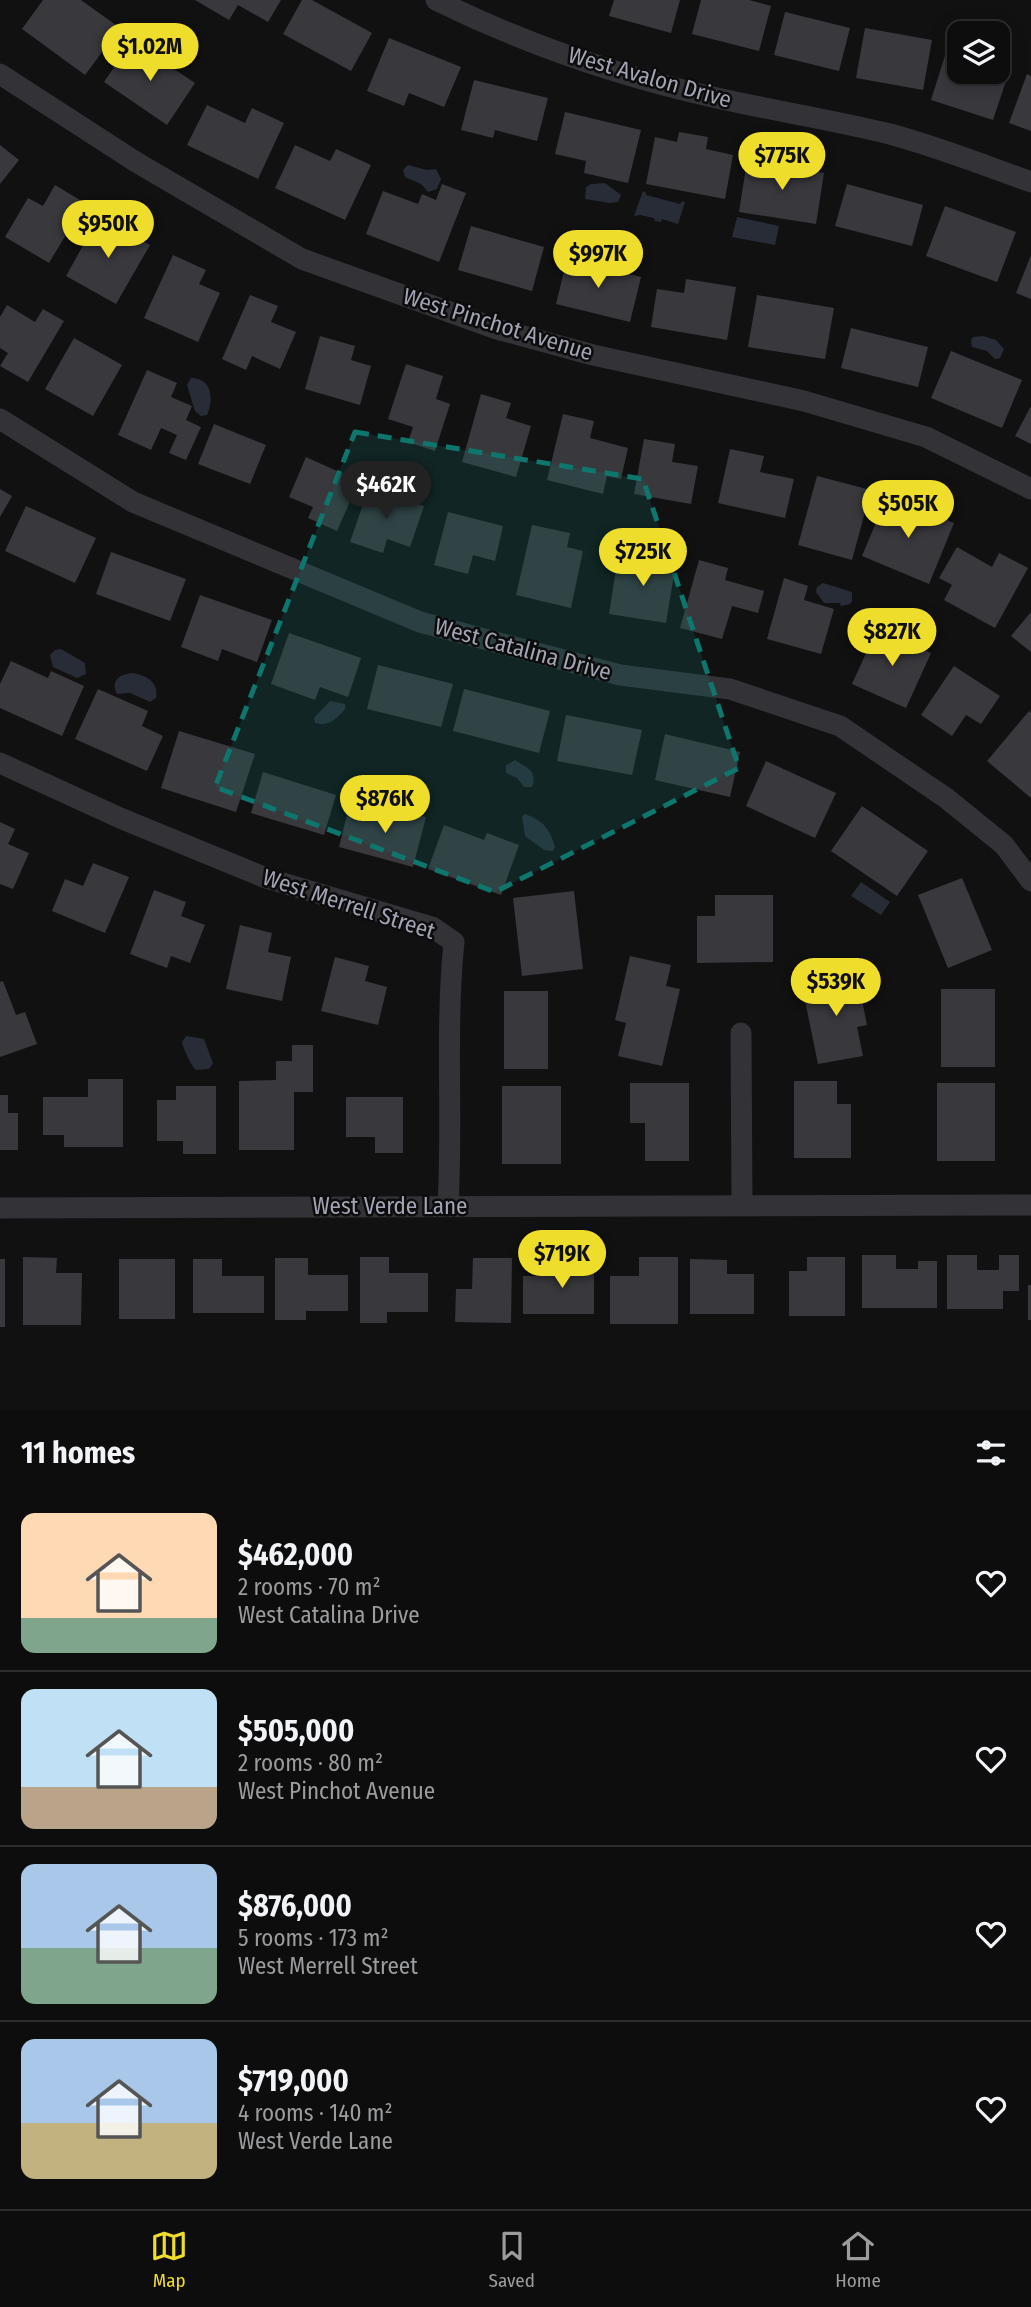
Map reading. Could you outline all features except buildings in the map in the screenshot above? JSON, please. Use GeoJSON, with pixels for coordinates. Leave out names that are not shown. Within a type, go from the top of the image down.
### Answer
{"type":"FeatureCollection","features":[{"type":"Feature","properties":{"kind":"street","name":"West Avalon Drive"},"geometry":{"type":"LineString","coordinates":[[436,0],[524,39],[639,79],[718,99],[892,135],[1031,182]]}},
{"type":"Feature","properties":{"kind":"street","name":"West Pinchot Avenue"},"geometry":{"type":"LineString","coordinates":[[0,74],[136,162],[302,259],[497,328],[593,355],[804,401],[926,437],[1031,489]]}},
{"type":"Feature","properties":{"kind":"street","name":"West Catalina Drive"},"geometry":{"type":"LineString","coordinates":[[0,419],[134,502],[420,622],[620,675],[730,689],[840,726],[946,798],[1004,845],[1031,881]]}},
{"type":"Feature","properties":{"kind":"street","name":"West Merrell Street"},"geometry":{"type":"LineString","coordinates":[[0,763],[120,818],[266,878],[432,927],[454,942],[450,984],[448,1205]]}},
{"type":"Feature","properties":{"kind":"street"},"geometry":{"type":"LineString","coordinates":[[741,1034],[742,1205]]}},
{"type":"Feature","properties":{"kind":"street","name":"West Verde Lane"},"geometry":{"type":"LineString","coordinates":[[0,1208],[1031,1205]]}},
{"type":"Feature","properties":{"kind":"highlighted area"},"geometry":{"type":"Polygon","coordinates":[[[355,432],[643,479],[739,768],[495,892],[215,787],[355,432]]]}},
{"type":"Feature","properties":{"kind":"shaded area"},"geometry":{"type":"Polygon","coordinates":[[[408,165],[427,170],[436,169],[441,179],[437,189],[428,192],[421,184],[405,177],[403,170],[408,165]]]}},
{"type":"Feature","properties":{"kind":"shaded area"},"geometry":{"type":"Polygon","coordinates":[[[605,183],[621,195],[618,202],[585,199],[586,187],[605,183]]]}},
{"type":"Feature","properties":{"kind":"shaded area"},"geometry":{"type":"Polygon","coordinates":[[[643,191],[646,195],[680,204],[685,202],[678,224],[634,216],[643,191]]]}},
{"type":"Feature","properties":{"kind":"shaded area"},"geometry":{"type":"Polygon","coordinates":[[[737,217],[779,226],[775,245],[732,237],[737,217]]]}},
{"type":"Feature","properties":{"kind":"shaded area"},"geometry":{"type":"Polygon","coordinates":[[[983,336],[996,340],[1004,349],[1000,358],[995,359],[987,351],[972,347],[973,337],[983,336]]]}},
{"type":"Feature","properties":{"kind":"shaded area"},"geometry":{"type":"Polygon","coordinates":[[[191,378],[203,382],[210,390],[207,415],[201,416],[195,411],[187,385],[191,378]]]}},
{"type":"Feature","properties":{"kind":"shaded area"},"geometry":{"type":"Polygon","coordinates":[[[823,583],[852,592],[850,604],[841,606],[840,603],[824,603],[816,592],[817,587],[823,583]]]}},
{"type":"Feature","properties":{"kind":"shaded area"},"geometry":{"type":"Polygon","coordinates":[[[61,649],[85,663],[86,674],[77,678],[53,667],[50,655],[61,649]]]}},
{"type":"Feature","properties":{"kind":"shaded area"},"geometry":{"type":"Polygon","coordinates":[[[133,673],[154,684],[156,698],[150,702],[130,693],[117,694],[116,681],[133,673]]]}},
{"type":"Feature","properties":{"kind":"shaded area"},"geometry":{"type":"Polygon","coordinates":[[[330,701],[345,704],[345,709],[332,721],[315,723],[314,718],[330,701]]]}},
{"type":"Feature","properties":{"kind":"shaded area"},"geometry":{"type":"Polygon","coordinates":[[[515,760],[532,773],[532,787],[524,787],[517,778],[506,773],[506,765],[515,760]]]}},
{"type":"Feature","properties":{"kind":"shaded area"},"geometry":{"type":"Polygon","coordinates":[[[525,814],[545,826],[555,847],[553,851],[544,850],[525,836],[522,816],[525,814]]]}},
{"type":"Feature","properties":{"kind":"shaded area"},"geometry":{"type":"Polygon","coordinates":[[[861,882],[890,902],[881,915],[851,896],[861,882]]]}},
{"type":"Feature","properties":{"kind":"shaded area"},"geometry":{"type":"Polygon","coordinates":[[[186,1036],[204,1039],[213,1063],[209,1069],[194,1068],[182,1042],[186,1036]]]}}]}
